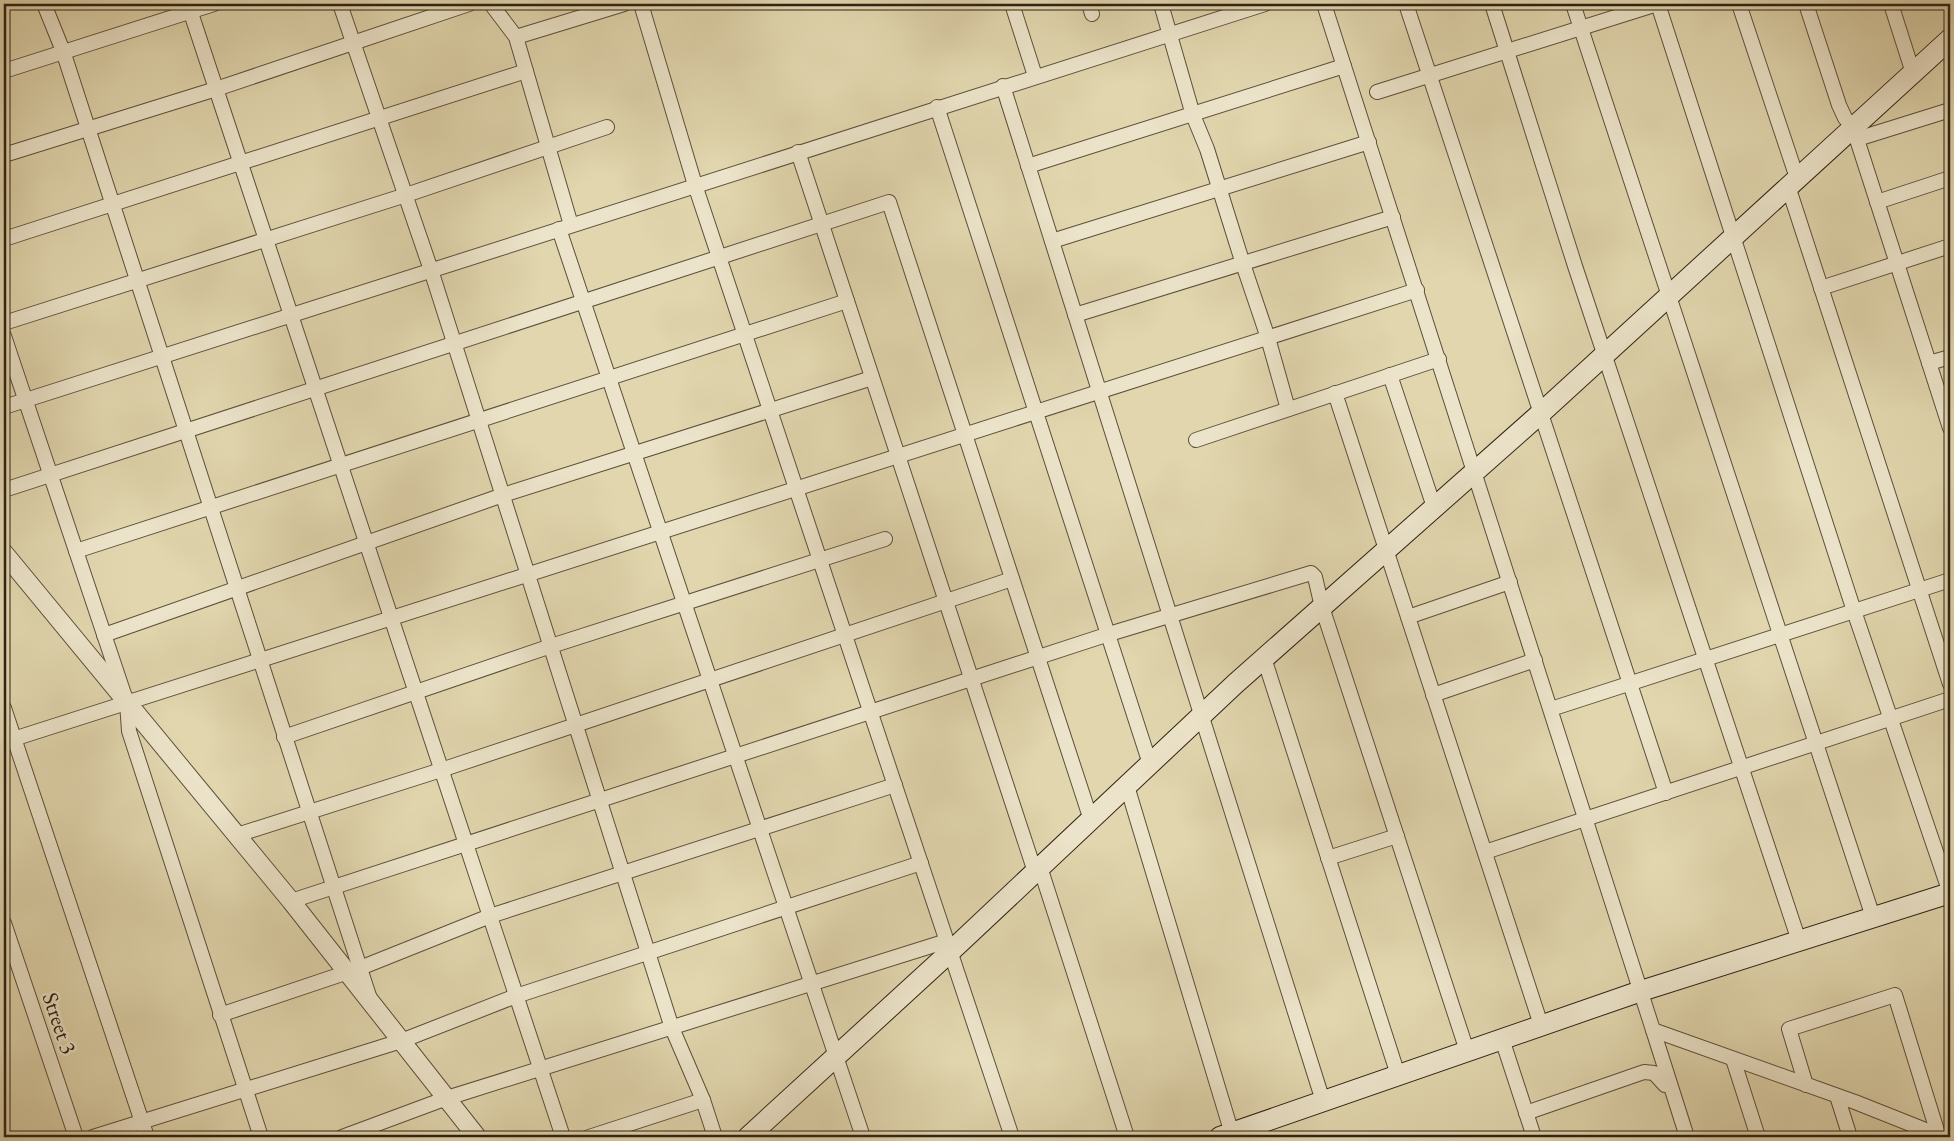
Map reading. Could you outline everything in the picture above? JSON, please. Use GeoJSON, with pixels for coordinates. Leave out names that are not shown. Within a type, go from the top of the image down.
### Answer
{"type":"FeatureCollection","features":[{"type":"Feature","properties":{"kind":"main road"},"geometry":{"type":"LineString","coordinates":[[748,1137],[949,947],[1038,870],[1264,658],[1541,413],[1793,182],[1855,133],[1913,73],[1950,39]]}},
{"type":"Feature","properties":{"kind":"main road"},"geometry":{"type":"LineString","coordinates":[[1228,1136],[1541,1025],[1642,995],[1799,941],[1950,893]]}},
{"type":"Feature","properties":{"kind":"street"},"geometry":{"type":"LineString","coordinates":[[44,4],[63,51],[333,887],[354,970],[370,1001],[477,1137]]}},
{"type":"Feature","properties":{"kind":"street"},"geometry":{"type":"LineString","coordinates":[[4,71],[189,7],[214,4]]}},
{"type":"Feature","properties":{"kind":"street"},"geometry":{"type":"LineString","coordinates":[[340,4],[431,270],[672,1028],[715,1137]]}},
{"type":"Feature","properties":{"kind":"street"},"geometry":{"type":"LineString","coordinates":[[4,154],[216,89],[469,4]]}},
{"type":"Feature","properties":{"kind":"street"},"geometry":{"type":"LineString","coordinates":[[491,4],[516,37],[548,147],[565,227],[584,302],[863,1137]]}},
{"type":"Feature","properties":{"kind":"street"},"geometry":{"type":"LineString","coordinates":[[516,37],[624,4]]}},
{"type":"Feature","properties":{"kind":"street"},"geometry":{"type":"LineString","coordinates":[[641,4],[695,185],[1012,1137]]}},
{"type":"Feature","properties":{"kind":"street"},"geometry":{"type":"LineString","coordinates":[[1012,4],[1035,76]]}},
{"type":"Feature","properties":{"kind":"street"},"geometry":{"type":"LineString","coordinates":[[1161,4],[1171,33],[1193,115],[1207,149],[1242,264],[1268,338],[1288,409]]}},
{"type":"Feature","properties":{"kind":"street"},"geometry":{"type":"LineString","coordinates":[[4,407],[937,107],[1264,4]]}},
{"type":"Feature","properties":{"kind":"street"},"geometry":{"type":"LineString","coordinates":[[1324,4],[1687,1137]]}},
{"type":"Feature","properties":{"kind":"street"},"geometry":{"type":"LineString","coordinates":[[1406,4],[1666,794]]}},
{"type":"Feature","properties":{"kind":"street"},"geometry":{"type":"LineString","coordinates":[[1492,4],[1575,266],[1799,941]]}},
{"type":"Feature","properties":{"kind":"street"},"geometry":{"type":"LineString","coordinates":[[1573,4],[1873,917]]}},
{"type":"Feature","properties":{"kind":"street"},"geometry":{"type":"LineString","coordinates":[[1378,92],[1657,4],[1854,611],[1950,893]]}},
{"type":"Feature","properties":{"kind":"street"},"geometry":{"type":"LineString","coordinates":[[1739,4],[1793,182],[1821,288],[1950,684]]}},
{"type":"Feature","properties":{"kind":"street"},"geometry":{"type":"LineString","coordinates":[[1806,4],[1839,105],[1855,133],[1950,428]]}},
{"type":"Feature","properties":{"kind":"street"},"geometry":{"type":"LineString","coordinates":[[1891,4],[1913,73]]}},
{"type":"Feature","properties":{"kind":"street"},"geometry":{"type":"LineString","coordinates":[[189,7],[563,1137]]}},
{"type":"Feature","properties":{"kind":"street"},"geometry":{"type":"LineString","coordinates":[[1028,166],[1344,66]]}},
{"type":"Feature","properties":{"kind":"street"},"geometry":{"type":"LineString","coordinates":[[4,240],[526,71]]}},
{"type":"Feature","properties":{"kind":"street"},"geometry":{"type":"LineString","coordinates":[[1003,86],[1323,1101]]}},
{"type":"Feature","properties":{"kind":"street"},"geometry":{"type":"LineString","coordinates":[[937,107],[1150,764]]}},
{"type":"Feature","properties":{"kind":"street"},"geometry":{"type":"LineString","coordinates":[[1855,133],[1950,110]]}},
{"type":"Feature","properties":{"kind":"street"},"geometry":{"type":"LineString","coordinates":[[4,323],[266,238],[406,195],[607,128]]}},
{"type":"Feature","properties":{"kind":"street"},"geometry":{"type":"LineString","coordinates":[[1052,241],[1369,142]]}},
{"type":"Feature","properties":{"kind":"street"},"geometry":{"type":"LineString","coordinates":[[798,152],[971,678],[1038,870],[1127,1137]]}},
{"type":"Feature","properties":{"kind":"street"},"geometry":{"type":"LineString","coordinates":[[1877,202],[1950,178]]}},
{"type":"Feature","properties":{"kind":"street"},"geometry":{"type":"LineString","coordinates":[[4,490],[889,202],[1091,820]]}},
{"type":"Feature","properties":{"kind":"street"},"geometry":{"type":"LineString","coordinates":[[1075,315],[1393,217]]}},
{"type":"Feature","properties":{"kind":"street"},"geometry":{"type":"LineString","coordinates":[[1821,288],[1950,246]]}},
{"type":"Feature","properties":{"kind":"street"},"geometry":{"type":"LineString","coordinates":[[9,740],[1416,290]]}},
{"type":"Feature","properties":{"kind":"street"},"geometry":{"type":"LineString","coordinates":[[76,551],[847,301]]}},
{"type":"Feature","properties":{"kind":"street"},"geometry":{"type":"LineString","coordinates":[[4,336],[128,703],[128,731],[261,1137]]}},
{"type":"Feature","properties":{"kind":"street"},"geometry":{"type":"LineString","coordinates":[[1929,363],[1950,357]]}},
{"type":"Feature","properties":{"kind":"street"},"geometry":{"type":"LineString","coordinates":[[1196,440],[1439,359]]}},
{"type":"Feature","properties":{"kind":"street"},"geometry":{"type":"LineString","coordinates":[[1390,375],[1434,507]]}},
{"type":"Feature","properties":{"kind":"street"},"geometry":{"type":"LineString","coordinates":[[104,635],[503,495],[872,378]]}},
{"type":"Feature","properties":{"kind":"street"},"geometry":{"type":"LineString","coordinates":[[1335,393],[1541,1025]]}},
{"type":"Feature","properties":{"kind":"street"},"geometry":{"type":"LineString","coordinates":[[284,737],[551,646],[885,539]]}},
{"type":"Feature","properties":{"kind":"street"},"geometry":{"type":"LineString","coordinates":[[4,554],[291,900],[354,970]]}},
{"type":"Feature","properties":{"kind":"street"},"geometry":{"type":"LineString","coordinates":[[291,900],[971,678],[1311,573],[1315,577],[1322,607],[1467,1051]]}},
{"type":"Feature","properties":{"kind":"street"},"geometry":{"type":"LineString","coordinates":[[237,835],[441,770],[1012,579]]}},
{"type":"Feature","properties":{"kind":"street"},"geometry":{"type":"LineString","coordinates":[[1550,709],[1950,580]]}},
{"type":"Feature","properties":{"kind":"street"},"geometry":{"type":"LineString","coordinates":[[1408,617],[1510,582]]}},
{"type":"Feature","properties":{"kind":"street"},"geometry":{"type":"LineString","coordinates":[[1264,658],[1398,1075]]}},
{"type":"Feature","properties":{"kind":"street"},"geometry":{"type":"LineString","coordinates":[[1433,695],[1535,660]]}},
{"type":"Feature","properties":{"kind":"street"},"geometry":{"type":"LineString","coordinates":[[1485,852],[1666,794],[1950,698]]}},
{"type":"Feature","properties":{"kind":"street"},"geometry":{"type":"LineString","coordinates":[[4,708],[9,740],[147,1137]]}},
{"type":"Feature","properties":{"kind":"street"},"geometry":{"type":"LineString","coordinates":[[220,1015],[354,970],[490,916],[895,786]]}},
{"type":"Feature","properties":{"kind":"street"},"geometry":{"type":"LineString","coordinates":[[1127,786],[1228,1136]]}},
{"type":"Feature","properties":{"kind":"street"},"geometry":{"type":"LineString","coordinates":[[1328,858],[1397,836]]}},
{"type":"Feature","properties":{"kind":"street"},"geometry":{"type":"LineString","coordinates":[[93,1137],[401,1041],[516,996],[921,863]]}},
{"type":"Feature","properties":{"kind":"street","name":"Street 3"},"geometry":{"type":"LineString","coordinates":[[4,923],[76,1137]]}},
{"type":"Feature","properties":{"kind":"street"},"geometry":{"type":"LineString","coordinates":[[342,1137],[447,1098],[813,983],[949,947]]}},
{"type":"Feature","properties":{"kind":"street"},"geometry":{"type":"LineString","coordinates":[[1806,1085],[1789,1029],[1895,995],[1940,1137]]}},
{"type":"Feature","properties":{"kind":"street"},"geometry":{"type":"LineString","coordinates":[[1652,1026],[1940,1137]]}},
{"type":"Feature","properties":{"kind":"street"},"geometry":{"type":"LineString","coordinates":[[1502,1039],[1534,1137]]}},
{"type":"Feature","properties":{"kind":"street"},"geometry":{"type":"LineString","coordinates":[[1733,1058],[1758,1137]]}},
{"type":"Feature","properties":{"kind":"street"},"geometry":{"type":"LineString","coordinates":[[1526,1113],[1644,1072],[1654,1073],[1660,1082],[1665,1085],[1670,1084]]}},
{"type":"Feature","properties":{"kind":"street"},"geometry":{"type":"LineString","coordinates":[[1837,1096],[1850,1137]]}},
{"type":"Feature","properties":{"kind":"street"},"geometry":{"type":"LineString","coordinates":[[589,1137],[702,1100]]}}]}
